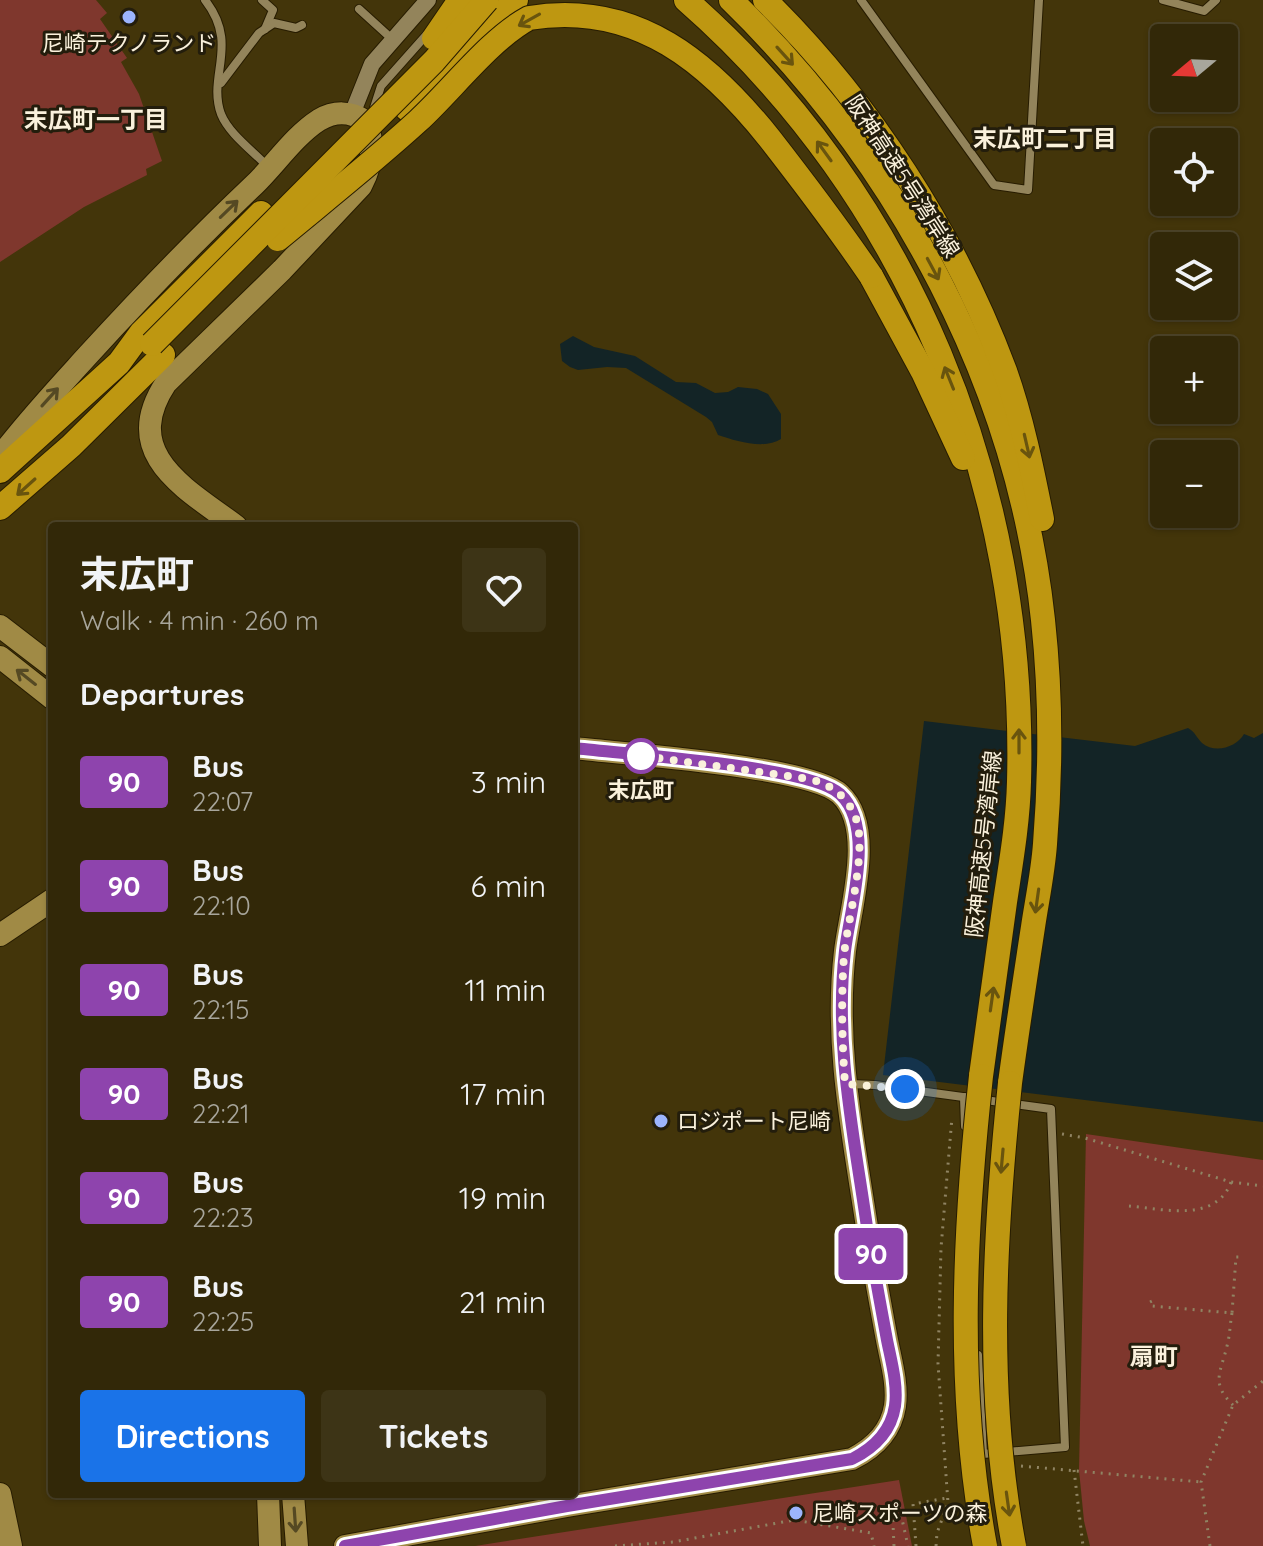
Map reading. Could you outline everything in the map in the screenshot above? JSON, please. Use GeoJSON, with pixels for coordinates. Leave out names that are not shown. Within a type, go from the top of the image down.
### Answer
{"type":"FeatureCollection","features":[{"type":"Feature","properties":{"kind":"highway"},"geometry":{"type":"LineString","coordinates":[[0,508],[71,446],[152,344],[441,30],[460,0]]}},
{"type":"Feature","properties":{"kind":"highway"},"geometry":{"type":"LineString","coordinates":[[152,344],[434,61],[487,0]]}},
{"type":"Feature","properties":{"kind":"highway"},"geometry":{"type":"LineString","coordinates":[[278,239],[516,0]]}},
{"type":"Feature","properties":{"kind":"highway","name":"阪神高速5号湾岸線"},"geometry":{"type":"LineString","coordinates":[[686,0],[759,72],[803,123],[866,211],[893,256],[937,347],[975,450],[1003,560],[1013,621],[1017,676],[1019,784],[981,1076],[965,1260],[971,1429],[985,1546]]}},
{"type":"Feature","properties":{"kind":"highway","name":"阪神高速5号湾岸線"},"geometry":{"type":"LineString","coordinates":[[731,0],[829,108],[878,176],[919,242],[943,287],[989,393],[1022,501],[1043,618],[1049,728],[1045,846],[1010,1083],[997,1217],[996,1387],[1014,1546]]}},
{"type":"Feature","properties":{"kind":"highway"},"geometry":{"type":"LineString","coordinates":[[765,0],[843,86],[908,180],[963,276],[1005,372],[1033,473],[1057,622],[1060,681],[1058,772],[1045,846]]}},
{"type":"Feature","properties":{"kind":"highway"},"geometry":{"type":"LineString","coordinates":[[0,471],[119,363],[152,344],[418,121],[499,41],[529,19],[559,7],[592,2],[628,8],[647,15],[682,38],[717,75],[831,217],[871,276],[923,372],[966,465],[984,514],[1013,621]]}},
{"type":"Feature","properties":{"kind":"street"},"geometry":{"type":"LineString","coordinates":[[231,522],[163,467],[149,432],[155,400],[166,383],[282,270],[361,186],[369,171],[372,150],[360,121],[372,64],[428,0]]}},
{"type":"Feature","properties":{"kind":"street"},"geometry":{"type":"LineString","coordinates":[[0,457],[23,425],[173,262],[319,120],[341,113],[360,121]]}},
{"type":"Feature","properties":{"kind":"street"},"geometry":{"type":"LineString","coordinates":[[0,626],[48,663]]}},
{"type":"Feature","properties":{"kind":"street"},"geometry":{"type":"LineString","coordinates":[[0,657],[48,695]]}},
{"type":"Feature","properties":{"kind":"street"},"geometry":{"type":"LineString","coordinates":[[345,1546],[852,1459],[878,1442],[889,1425],[895,1405],[895,1383],[845,1084],[841,1003],[859,836],[851,807],[825,783],[770,771],[578,748]]}},
{"type":"Feature","properties":{"kind":"street"},"geometry":{"type":"LineString","coordinates":[[0,935],[48,903]]}},
{"type":"Feature","properties":{"kind":"street"},"geometry":{"type":"LineString","coordinates":[[0,1494],[11,1546]]}},
{"type":"Feature","properties":{"kind":"street"},"geometry":{"type":"LineString","coordinates":[[268,1498],[270,1546]]}},
{"type":"Feature","properties":{"kind":"street"},"geometry":{"type":"LineString","coordinates":[[293,1498],[297,1546]]}},
{"type":"Feature","properties":{"kind":"lane"},"geometry":{"type":"LineString","coordinates":[[262,0],[273,10],[265,30]]}},
{"type":"Feature","properties":{"kind":"lane"},"geometry":{"type":"LineString","coordinates":[[360,121],[381,86],[460,0]]}},
{"type":"Feature","properties":{"kind":"lane"},"geometry":{"type":"LineString","coordinates":[[861,0],[994,185],[1028,190],[1039,0]]}},
{"type":"Feature","properties":{"kind":"lane"},"geometry":{"type":"LineString","coordinates":[[1163,0],[1204,11],[1216,0]]}},
{"type":"Feature","properties":{"kind":"lane"},"geometry":{"type":"LineString","coordinates":[[206,1],[214,12],[224,54],[219,87],[223,119],[271,169]]}},
{"type":"Feature","properties":{"kind":"lane"},"geometry":{"type":"LineString","coordinates":[[359,9],[392,39]]}},
{"type":"Feature","properties":{"kind":"lane"},"geometry":{"type":"LineString","coordinates":[[219,87],[240,56],[274,23],[296,28],[302,25]]}},
{"type":"Feature","properties":{"kind":"lane"},"geometry":{"type":"LineString","coordinates":[[845,1084],[875,1085],[1051,1109],[1065,1447],[983,1454],[977,1346]]}},
{"type":"Feature","properties":{"kind":"lane"},"geometry":{"type":"LineString","coordinates":[[964,1097],[977,1330]]}},
{"type":"Feature","properties":{"kind":"path"},"geometry":{"type":"LineString","coordinates":[[936,1546],[947,1498],[938,1364],[941,1248],[952,1117]]}},
{"type":"Feature","properties":{"kind":"path"},"geometry":{"type":"LineString","coordinates":[[1050,1132],[1085,1138],[1231,1182],[1263,1186]]}},
{"type":"Feature","properties":{"kind":"path"},"geometry":{"type":"LineString","coordinates":[[1129,1206],[1205,1209],[1226,1194],[1231,1182]]}},
{"type":"Feature","properties":{"kind":"path"},"geometry":{"type":"LineString","coordinates":[[1233,1405],[1223,1395],[1218,1378],[1227,1347],[1236,1257],[1244,1257]]}},
{"type":"Feature","properties":{"kind":"path"},"geometry":{"type":"LineString","coordinates":[[1150,1302],[1152,1306],[1232,1313]]}},
{"type":"Feature","properties":{"kind":"path"},"geometry":{"type":"LineString","coordinates":[[1210,1546],[1201,1482],[1233,1405],[1263,1381]]}},
{"type":"Feature","properties":{"kind":"path"},"geometry":{"type":"LineString","coordinates":[[1083,1546],[1076,1470],[1201,1482]]}},
{"type":"Feature","properties":{"kind":"path"},"geometry":{"type":"LineString","coordinates":[[916,1546],[913,1504],[947,1498]]}},
{"type":"Feature","properties":{"kind":"path"},"geometry":{"type":"LineString","coordinates":[[894,1546],[892,1502],[898,1501],[908,1546]]}},
{"type":"Feature","properties":{"kind":"path"},"geometry":{"type":"LineString","coordinates":[[615,1546],[673,1542],[794,1520],[871,1533],[874,1546]]}},
{"type":"Feature","properties":{"kind":"shaded area"},"geometry":{"type":"Polygon","coordinates":[[[0,0],[96,0],[107,13],[100,19],[127,58],[121,62],[139,94],[162,161],[146,169],[147,175],[84,207],[0,262],[0,0]]]}},
{"type":"Feature","properties":{"kind":"shaded area"},"geometry":{"type":"Polygon","coordinates":[[[573,336],[594,347],[635,356],[676,382],[696,383],[715,393],[738,387],[768,394],[781,414],[781,439],[758,444],[718,435],[706,417],[626,368],[578,370],[570,367],[562,361],[560,344],[573,336]]]}},
{"type":"Feature","properties":{"kind":"shaded area"},"geometry":{"type":"Polygon","coordinates":[[[924,721],[1135,746],[1188,728],[1202,743],[1213,748],[1231,745],[1244,734],[1254,738],[1263,733],[1263,1122],[883,1075],[924,721]]]}},
{"type":"Feature","properties":{"kind":"shaded area"},"geometry":{"type":"Polygon","coordinates":[[[1086,1134],[1263,1160],[1263,1546],[1090,1546],[1079,1470],[1086,1134]]]}},
{"type":"Feature","properties":{"kind":"shaded area","name":"尼崎スポーツの森"},"geometry":{"type":"Polygon","coordinates":[[[899,1480],[912,1546],[475,1546],[899,1480]]]}},
{"type":"Feature","properties":{"kind":"bus line","name":"90"},"geometry":{"type":"LineString","coordinates":[[345,1546],[852,1459],[878,1442],[889,1425],[895,1405],[895,1383],[845,1084],[841,1003],[859,836],[851,807],[825,783],[810,779],[770,771],[578,748]]}},
{"type":"Feature","properties":{"kind":"place","name":"尼崎テクノランド"},"geometry":{"type":"Point","coordinates":[129,17]}},
{"type":"Feature","properties":{"kind":"place","name":"末広町"},"geometry":{"type":"Point","coordinates":[641,756]}},
{"type":"Feature","properties":{"kind":"place","name":"ロジポート尼崎"},"geometry":{"type":"Point","coordinates":[661,1121]}},
{"type":"Feature","properties":{"kind":"place","name":"尼崎スポーツの森"},"geometry":{"type":"Point","coordinates":[796,1513]}},
{"type":"Feature","properties":{"kind":"district","name":"末広町一丁目"},"geometry":{"type":"Point","coordinates":[96,119]}},
{"type":"Feature","properties":{"kind":"district","name":"末広町二丁目"},"geometry":{"type":"Point","coordinates":[1045,138]}},
{"type":"Feature","properties":{"kind":"district","name":"扇町"},"geometry":{"type":"Point","coordinates":[1154,1356]}},
{"type":"Feature","properties":{"kind":"route"},"geometry":{"type":"LineString","coordinates":[[641,756],[636,755],[770,771],[810,779],[825,783],[851,807],[859,836],[841,1003],[845,1084],[905,1089]]}}]}
